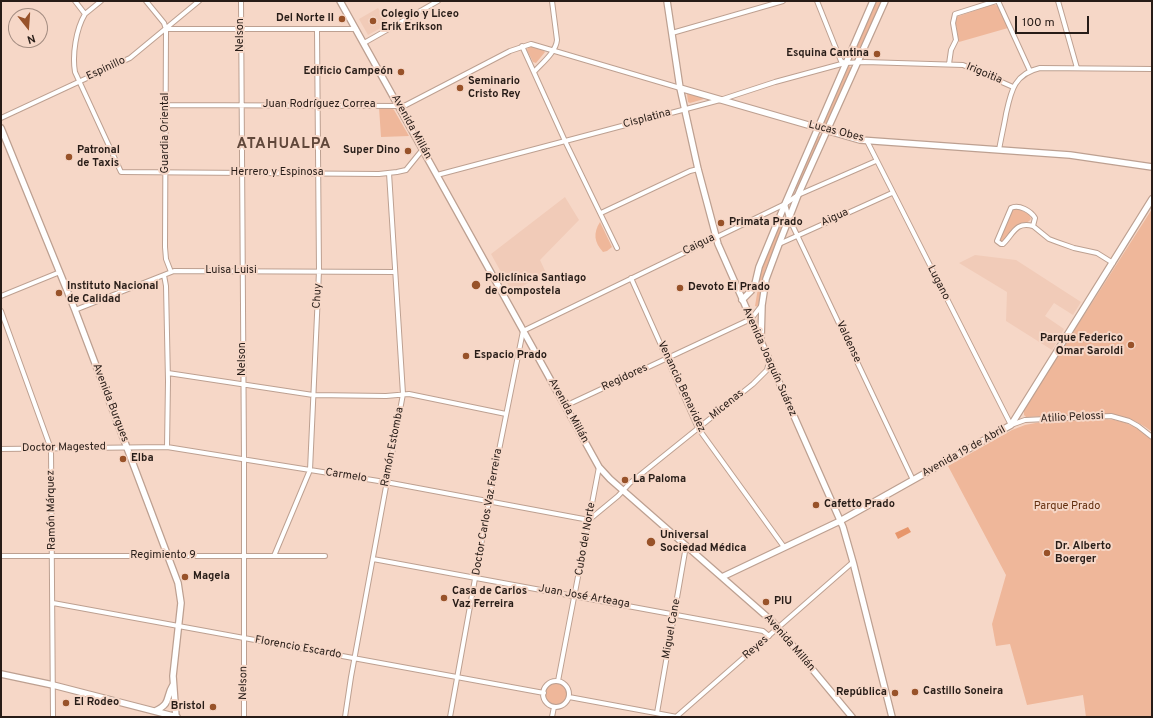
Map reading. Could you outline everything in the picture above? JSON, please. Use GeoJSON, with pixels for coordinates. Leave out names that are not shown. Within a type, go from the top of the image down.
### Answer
{"type":"FeatureCollection","features":[{"type":"Feature","properties":{"kind":"street"},"geometry":{"type":"LineString","coordinates":[[75,1],[85,14]]}},
{"type":"Feature","properties":{"kind":"street"},"geometry":{"type":"LineString","coordinates":[[79,82],[75,72],[74,63],[78,29],[85,14],[101,1]]}},
{"type":"Feature","properties":{"kind":"street"},"geometry":{"type":"LineString","coordinates":[[146,1],[164,23],[166,29],[356,29]]}},
{"type":"Feature","properties":{"kind":"street","name":"Espinillo"},"geometry":{"type":"LineString","coordinates":[[1,118],[130,58],[199,1]]}},
{"type":"Feature","properties":{"kind":"street","name":"Nelson"},"geometry":{"type":"LineString","coordinates":[[241,1],[245,638],[244,717]]}},
{"type":"Feature","properties":{"kind":"street"},"geometry":{"type":"LineString","coordinates":[[364,43],[438,1]]}},
{"type":"Feature","properties":{"kind":"street"},"geometry":{"type":"LineString","coordinates":[[534,72],[557,44],[552,1]]}},
{"type":"Feature","properties":{"kind":"street","name":"Avenida Joaquín Suárez"},"geometry":{"type":"LineString","coordinates":[[667,1],[684,108],[715,237],[840,521],[853,562],[892,717]]}},
{"type":"Feature","properties":{"kind":"street"},"geometry":{"type":"LineString","coordinates":[[672,33],[783,1]]}},
{"type":"Feature","properties":{"kind":"street"},"geometry":{"type":"LineString","coordinates":[[817,1],[839,56],[841,60],[846,63]]}},
{"type":"Feature","properties":{"kind":"street"},"geometry":{"type":"LineString","coordinates":[[742,300],[751,291],[755,284],[760,267],[785,204],[873,1]]}},
{"type":"Feature","properties":{"kind":"street"},"geometry":{"type":"LineString","coordinates":[[760,342],[762,305],[766,279],[798,195],[885,1]]}},
{"type":"Feature","properties":{"kind":"street"},"geometry":{"type":"LineString","coordinates":[[950,64],[951,50],[956,40],[953,23],[954,16],[957,13],[997,1],[1030,72]]}},
{"type":"Feature","properties":{"kind":"street"},"geometry":{"type":"LineString","coordinates":[[1058,1],[1077,68]]}},
{"type":"Feature","properties":{"kind":"street","name":"Avenida Millán"},"geometry":{"type":"LineString","coordinates":[[342,2],[599,467],[778,628],[852,717]]}},
{"type":"Feature","properties":{"kind":"street","name":"Guardia Oriental"},"geometry":{"type":"LineString","coordinates":[[166,29],[165,247],[166,259],[171,272]]}},
{"type":"Feature","properties":{"kind":"street","name":"Chuy"},"geometry":{"type":"LineString","coordinates":[[274,556],[310,470],[319,271],[317,30]]}},
{"type":"Feature","properties":{"kind":"street","name":"Juan Rodríguez Correa"},"geometry":{"type":"LineString","coordinates":[[166,105],[399,106],[406,105],[510,50],[531,44],[553,50]]}},
{"type":"Feature","properties":{"kind":"street"},"geometry":{"type":"LineString","coordinates":[[522,46],[565,141],[617,248]]}},
{"type":"Feature","properties":{"kind":"street","name":"Lucas Obes"},"geometry":{"type":"LineString","coordinates":[[553,50],[854,139],[1070,154],[1152,167]]}},
{"type":"Feature","properties":{"kind":"street","name":"Cisplatina"},"geometry":{"type":"LineString","coordinates":[[437,175],[684,108],[720,100],[775,82],[846,63],[857,62]]}},
{"type":"Feature","properties":{"kind":"street","name":"Irigoitia"},"geometry":{"type":"LineString","coordinates":[[857,62],[950,64],[968,67],[1013,87],[1020,78],[1040,68],[1152,69]]}},
{"type":"Feature","properties":{"kind":"street","name":"Herrero y Espinosa"},"geometry":{"type":"LineString","coordinates":[[79,82],[121,172],[318,174],[389,173],[406,170],[423,149]]}},
{"type":"Feature","properties":{"kind":"street"},"geometry":{"type":"LineString","coordinates":[[999,150],[1013,87]]}},
{"type":"Feature","properties":{"kind":"street","name":"Avenida Burgues"},"geometry":{"type":"LineString","coordinates":[[1,128],[75,310],[180,590],[181,603],[173,676],[176,717]]}},
{"type":"Feature","properties":{"kind":"street","name":"Lugano"},"geometry":{"type":"LineString","coordinates":[[867,141],[892,193],[1011,425]]}},
{"type":"Feature","properties":{"kind":"street","name":"Caigua"},"geometry":{"type":"LineString","coordinates":[[523,331],[785,204],[798,195],[876,161]]}},
{"type":"Feature","properties":{"kind":"street"},"geometry":{"type":"LineString","coordinates":[[601,213],[690,171],[698,169]]}},
{"type":"Feature","properties":{"kind":"street","name":"Ramón Estomba"},"geometry":{"type":"LineString","coordinates":[[345,717],[372,559],[403,394],[389,173]]}},
{"type":"Feature","properties":{"kind":"street","name":"Aigua"},"geometry":{"type":"LineString","coordinates":[[779,244],[892,193]]}},
{"type":"Feature","properties":{"kind":"street","name":"Avenida 19 de Abril"},"geometry":{"type":"LineString","coordinates":[[722,577],[840,521],[1011,425],[1152,199]]}},
{"type":"Feature","properties":{"kind":"street","name":"Valdense"},"geometry":{"type":"LineString","coordinates":[[785,204],[789,218],[913,480]]}},
{"type":"Feature","properties":{"kind":"street"},"geometry":{"type":"LineString","coordinates":[[1033,226],[1035,218],[1033,214],[1018,206],[1014,206],[1010,210],[997,238],[997,242],[1001,244],[1005,243],[1011,233],[1018,228],[1026,225],[1033,226],[1057,242],[1074,248],[1097,253],[1113,263]]}},
{"type":"Feature","properties":{"kind":"street","name":"Luisa Luisi"},"geometry":{"type":"LineString","coordinates":[[75,310],[171,272],[177,271],[395,272]]}},
{"type":"Feature","properties":{"kind":"street"},"geometry":{"type":"LineString","coordinates":[[1,296],[60,272]]}},
{"type":"Feature","properties":{"kind":"street"},"geometry":{"type":"LineString","coordinates":[[164,275],[166,286],[168,373],[167,447]]}},
{"type":"Feature","properties":{"kind":"street","name":"Venancio Benavidez"},"geometry":{"type":"LineString","coordinates":[[631,278],[698,428],[784,547]]}},
{"type":"Feature","properties":{"kind":"street"},"geometry":{"type":"LineString","coordinates":[[751,319],[762,305]]}},
{"type":"Feature","properties":{"kind":"street","name":"Ramón Márquez"},"geometry":{"type":"LineString","coordinates":[[1,312],[51,449],[54,685],[53,717]]}},
{"type":"Feature","properties":{"kind":"street","name":"Regidores"},"geometry":{"type":"LineString","coordinates":[[565,406],[751,319]]}},
{"type":"Feature","properties":{"kind":"street","name":"Doctor Carlos Vaz Ferreira"},"geometry":{"type":"LineString","coordinates":[[450,717],[489,502],[523,331]]}},
{"type":"Feature","properties":{"kind":"street","name":"Micenas"},"geometry":{"type":"LineString","coordinates":[[624,490],[630,483],[764,374],[767,370],[769,362]]}},
{"type":"Feature","properties":{"kind":"street"},"geometry":{"type":"LineString","coordinates":[[168,373],[313,395],[386,396],[412,394],[506,414]]}},
{"type":"Feature","properties":{"kind":"street","name":"Atilio Pelossi"},"geometry":{"type":"LineString","coordinates":[[1011,425],[1025,420],[1111,416],[1128,421],[1138,426],[1152,437]]}},
{"type":"Feature","properties":{"kind":"street","name":"Carmelo"},"geometry":{"type":"LineString","coordinates":[[127,447],[167,447],[244,459],[589,520]]}},
{"type":"Feature","properties":{"kind":"street","name":"Doctor Magested"},"geometry":{"type":"LineString","coordinates":[[1,449],[127,447]]}},
{"type":"Feature","properties":{"kind":"street","name":"Cubo del Norte"},"geometry":{"type":"LineString","coordinates":[[558,681],[576,596],[599,467]]}},
{"type":"Feature","properties":{"kind":"street"},"geometry":{"type":"LineString","coordinates":[[589,520],[624,490]]}},
{"type":"Feature","properties":{"kind":"street","name":"Miguel Cane"},"geometry":{"type":"LineString","coordinates":[[657,713],[686,546]]}},
{"type":"Feature","properties":{"kind":"street","name":"Regimiento 9"},"geometry":{"type":"LineString","coordinates":[[1,556],[325,556]]}},
{"type":"Feature","properties":{"kind":"street","name":"Juan José Arteaga"},"geometry":{"type":"LineString","coordinates":[[372,559],[763,631],[769,636]]}},
{"type":"Feature","properties":{"kind":"street","name":"Reyes"},"geometry":{"type":"LineString","coordinates":[[676,717],[853,562]]}},
{"type":"Feature","properties":{"kind":"street","name":"Florencio Escardo"},"geometry":{"type":"LineString","coordinates":[[53,603],[458,676],[544,693]]}},
{"type":"Feature","properties":{"kind":"street"},"geometry":{"type":"LineString","coordinates":[[1,674],[54,685],[176,717]]}},
{"type":"Feature","properties":{"kind":"street"},"geometry":{"type":"LineString","coordinates":[[558,681],[565,684],[568,688],[569,697],[564,704],[559,707],[554,707],[546,702],[544,693],[545,688],[549,683],[558,681]]}},
{"type":"Feature","properties":{"kind":"street","name":"Avenida Burgues"},"geometry":{"type":"LineString","coordinates":[[155,711],[168,702],[170,690],[173,685]]}},
{"type":"Feature","properties":{"kind":"street"},"geometry":{"type":"LineString","coordinates":[[569,697],[676,717]]}},
{"type":"Feature","properties":{"kind":"street"},"geometry":{"type":"LineString","coordinates":[[552,717],[554,707]]}},
{"type":"Feature","properties":{"kind":"shaded area","name":"Colegio y Liceo Erik Erikson"},"geometry":{"type":"Polygon","coordinates":[[[378,8],[388,24],[368,35],[359,19],[378,8]]]}},
{"type":"Feature","properties":{"kind":"shaded area"},"geometry":{"type":"Polygon","coordinates":[[[565,197],[579,220],[540,260],[546,273],[512,292],[491,254],[565,197]]]}},
{"type":"Feature","properties":{"kind":"shaded area"},"geometry":{"type":"Polygon","coordinates":[[[975,255],[1016,260],[1081,302],[1073,315],[1054,303],[1045,316],[1064,329],[1052,350],[1006,321],[1007,292],[959,263],[975,255]]]}},
{"type":"Feature","properties":{"kind":"shaded area"},"geometry":{"type":"Polygon","coordinates":[[[908,527],[911,532],[898,539],[895,533],[908,527]]]}},
{"type":"Feature","properties":{"kind":"green space"},"geometry":{"type":"Polygon","coordinates":[[[877,1],[882,1],[856,56],[853,55],[877,1]]]}},
{"type":"Feature","properties":{"kind":"green space"},"geometry":{"type":"Polygon","coordinates":[[[994,4],[999,7],[1008,28],[959,42],[955,20],[956,17],[994,4]]]}},
{"type":"Feature","properties":{"kind":"green space"},"geometry":{"type":"Polygon","coordinates":[[[531,46],[545,52],[536,63],[533,62],[527,50],[528,47],[531,46]]]}},
{"type":"Feature","properties":{"kind":"green space"},"geometry":{"type":"Polygon","coordinates":[[[849,66],[852,68],[827,124],[825,125],[824,123],[849,66]]]}},
{"type":"Feature","properties":{"kind":"green space"},"geometry":{"type":"Polygon","coordinates":[[[691,93],[703,97],[704,99],[690,103],[688,102],[687,94],[691,93]]]}},
{"type":"Feature","properties":{"kind":"green space"},"geometry":{"type":"Polygon","coordinates":[[[379,107],[391,107],[409,136],[381,137],[379,107]]]}},
{"type":"Feature","properties":{"kind":"green space"},"geometry":{"type":"Polygon","coordinates":[[[821,135],[822,136],[798,189],[796,189],[818,137],[821,135]]]}},
{"type":"Feature","properties":{"kind":"green space"},"geometry":{"type":"Polygon","coordinates":[[[1015,209],[1029,214],[1031,219],[1026,223],[1014,227],[1004,242],[1001,242],[1000,237],[1012,211],[1015,209]]]}},
{"type":"Feature","properties":{"kind":"green space"},"geometry":{"type":"Polygon","coordinates":[[[1152,209],[1152,432],[1135,421],[1124,417],[1105,414],[1026,417],[1024,415],[1024,409],[1152,209]]]}},
{"type":"Feature","properties":{"kind":"green space"},"geometry":{"type":"Polygon","coordinates":[[[783,221],[784,223],[765,270],[758,307],[755,306],[761,270],[781,222],[783,221]]]}},
{"type":"Feature","properties":{"kind":"green space"},"geometry":{"type":"Polygon","coordinates":[[[600,222],[612,247],[603,252],[596,241],[596,230],[600,222]]]}},
{"type":"Feature","properties":{"kind":"green space","name":"Parque Prado"},"geometry":{"type":"Polygon","coordinates":[[[1103,419],[1129,424],[1152,439],[1152,717],[1086,717],[1083,695],[1027,705],[1010,644],[996,646],[992,624],[1006,575],[948,466],[1012,430],[1025,425],[1041,422],[1103,419]]]}},
{"type":"Feature","properties":{"kind":"green space"},"geometry":{"type":"Polygon","coordinates":[[[556,683],[560,684],[566,690],[566,698],[560,704],[556,705],[552,704],[546,698],[545,694],[546,690],[552,684],[556,683]]]}},
{"type":"Feature","properties":{"kind":"place","name":"Del Norte II"},"geometry":{"type":"Point","coordinates":[342,19]}},
{"type":"Feature","properties":{"kind":"place","name":"Colegio y Liceo Erik Erikson"},"geometry":{"type":"Point","coordinates":[373,21]}},
{"type":"Feature","properties":{"kind":"place","name":"Esquina Cantina"},"geometry":{"type":"Point","coordinates":[877,54]}},
{"type":"Feature","properties":{"kind":"place","name":"Edificio Campeón"},"geometry":{"type":"Point","coordinates":[401,72]}},
{"type":"Feature","properties":{"kind":"place","name":"Seminario Cristo Rey"},"geometry":{"type":"Point","coordinates":[460,88]}},
{"type":"Feature","properties":{"kind":"place","name":"Super Dino"},"geometry":{"type":"Point","coordinates":[408,151]}},
{"type":"Feature","properties":{"kind":"place","name":"Patronal de Taxis"},"geometry":{"type":"Point","coordinates":[69,157]}},
{"type":"Feature","properties":{"kind":"place","name":"Primata Prado"},"geometry":{"type":"Point","coordinates":[721,223]}},
{"type":"Feature","properties":{"kind":"place","name":"Policlínica Santiago de Compostela"},"geometry":{"type":"Point","coordinates":[476,285]}},
{"type":"Feature","properties":{"kind":"place","name":"Devoto El Prado"},"geometry":{"type":"Point","coordinates":[680,288]}},
{"type":"Feature","properties":{"kind":"place","name":"Instituto Nacional de Calidad"},"geometry":{"type":"Point","coordinates":[59,293]}},
{"type":"Feature","properties":{"kind":"place","name":"Parque Federico Omar Saroldi"},"geometry":{"type":"Point","coordinates":[1131,345]}},
{"type":"Feature","properties":{"kind":"place","name":"Espacio Prado"},"geometry":{"type":"Point","coordinates":[466,356]}},
{"type":"Feature","properties":{"kind":"place","name":"Elba"},"geometry":{"type":"Point","coordinates":[123,459]}},
{"type":"Feature","properties":{"kind":"place","name":"La Paloma"},"geometry":{"type":"Point","coordinates":[625,480]}},
{"type":"Feature","properties":{"kind":"place","name":"Cafetto Prado"},"geometry":{"type":"Point","coordinates":[816,505]}},
{"type":"Feature","properties":{"kind":"place","name":"Universal Sociedad Médica"},"geometry":{"type":"Point","coordinates":[651,542]}},
{"type":"Feature","properties":{"kind":"place","name":"Dr. Alberto Boerger"},"geometry":{"type":"Point","coordinates":[1047,553]}},
{"type":"Feature","properties":{"kind":"place","name":"Magela"},"geometry":{"type":"Point","coordinates":[185,577]}},
{"type":"Feature","properties":{"kind":"place","name":"Casa de Carlos Vaz Ferreira"},"geometry":{"type":"Point","coordinates":[444,598]}},
{"type":"Feature","properties":{"kind":"place","name":"PIU"},"geometry":{"type":"Point","coordinates":[766,602]}},
{"type":"Feature","properties":{"kind":"place","name":"Castillo Soneira"},"geometry":{"type":"Point","coordinates":[915,692]}},
{"type":"Feature","properties":{"kind":"place","name":"República"},"geometry":{"type":"Point","coordinates":[895,693]}},
{"type":"Feature","properties":{"kind":"place","name":"El Rodeo"},"geometry":{"type":"Point","coordinates":[66,703]}},
{"type":"Feature","properties":{"kind":"place","name":"Bristol"},"geometry":{"type":"Point","coordinates":[213,707]}},
{"type":"Feature","properties":{"kind":"district","name":"ATAHUALPA"},"geometry":{"type":"Point","coordinates":[284,145]}}]}
